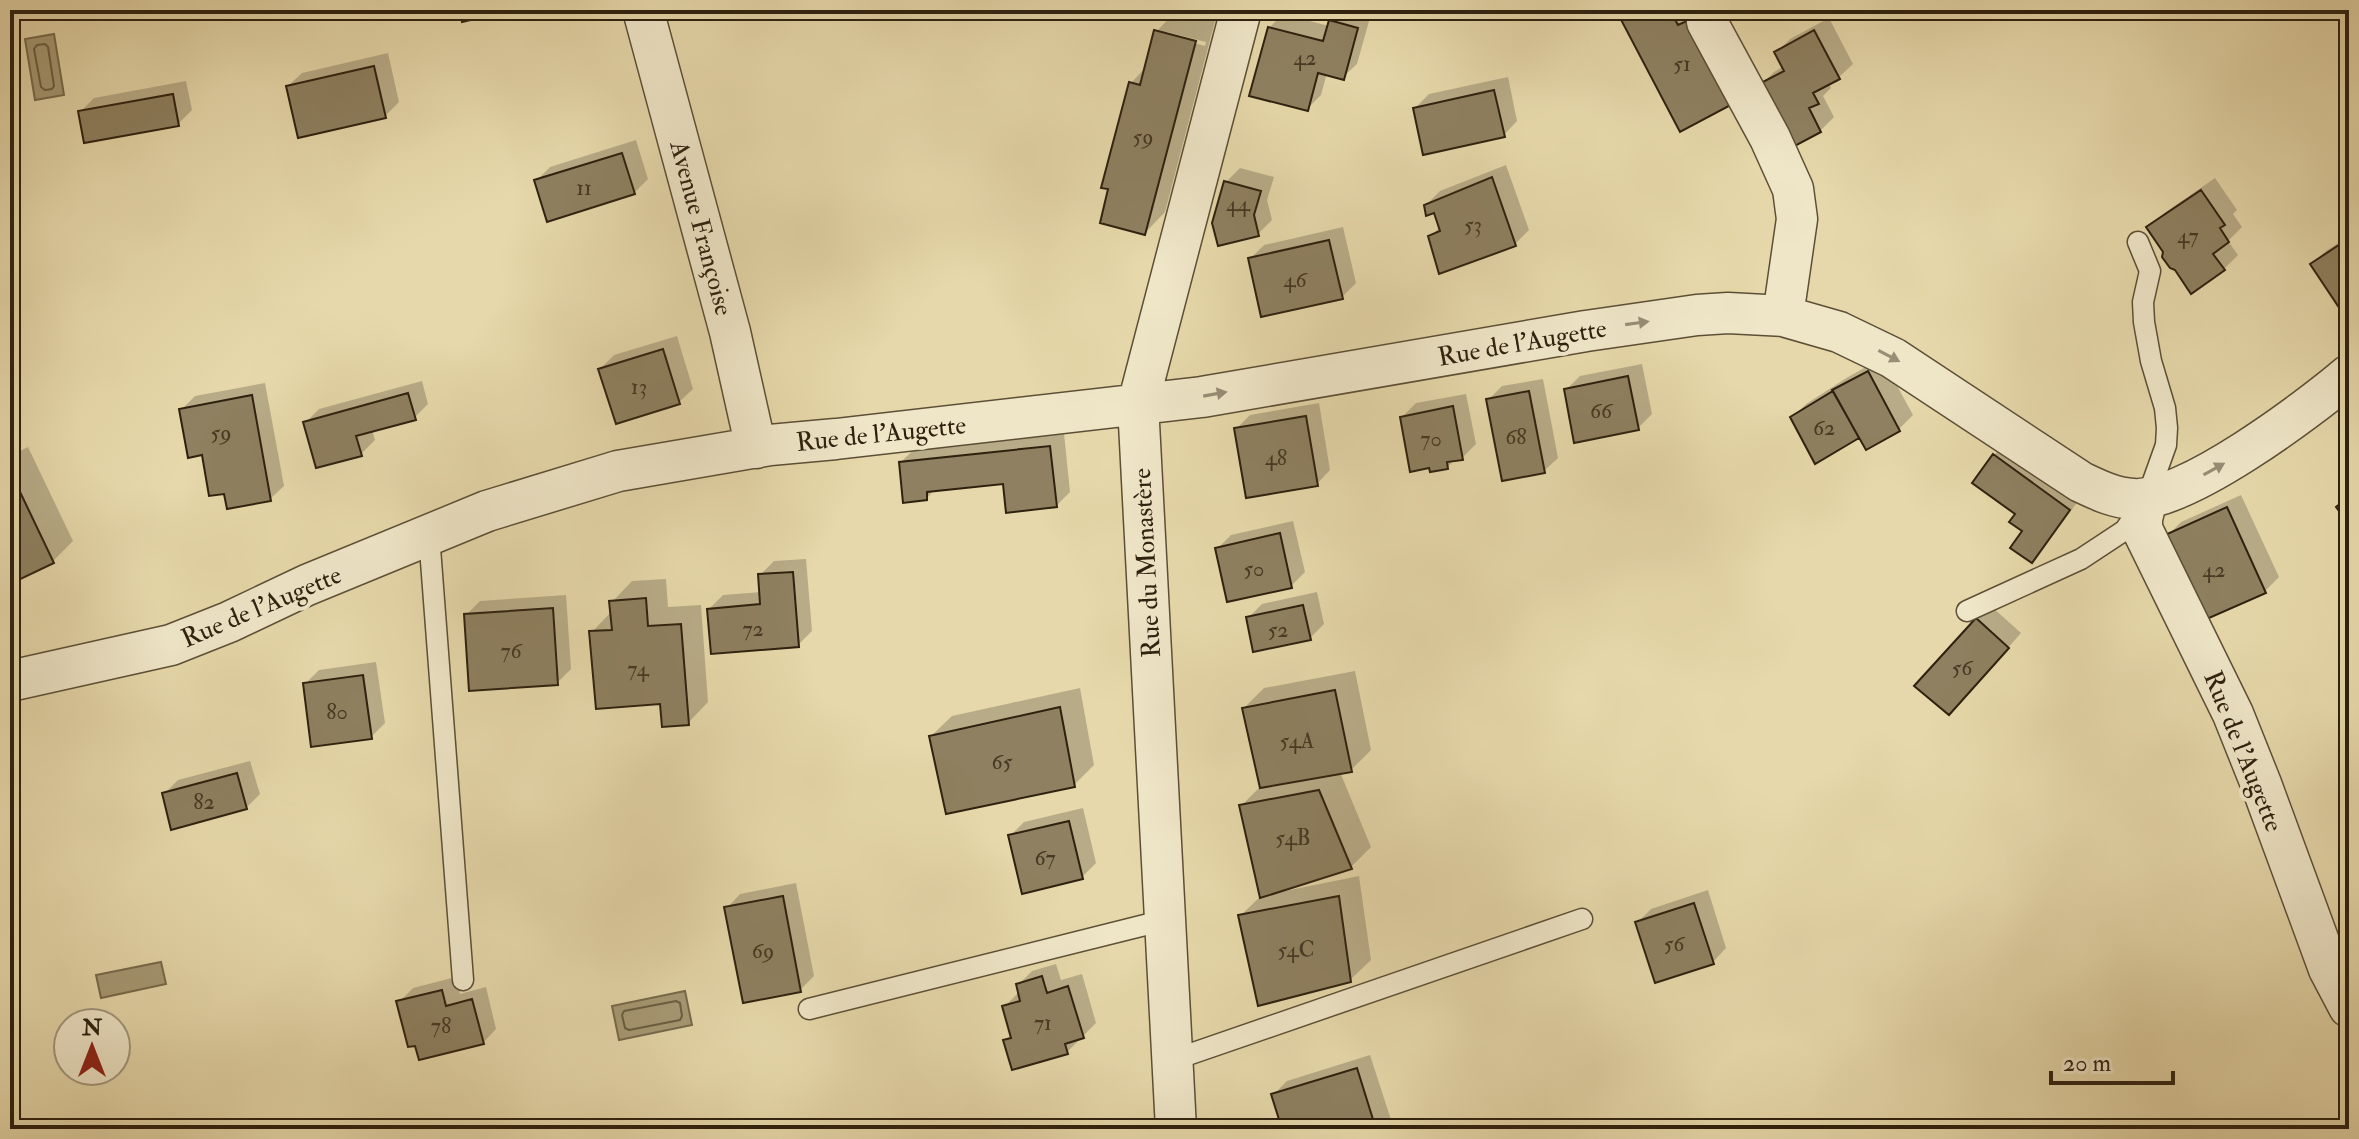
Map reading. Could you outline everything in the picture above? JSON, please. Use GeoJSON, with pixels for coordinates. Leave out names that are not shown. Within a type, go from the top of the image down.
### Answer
{"type":"FeatureCollection","features":[{"type":"Feature","properties":{"kind":"street","name":"Avenue Françoise"},"geometry":{"type":"LineString","coordinates":[[643,10],[730,332],[756,448]]}},
{"type":"Feature","properties":{"kind":"street","name":"Rue du Monastère"},"geometry":{"type":"LineString","coordinates":[[1176,1129],[1138,404],[1241,10]]}},
{"type":"Feature","properties":{"kind":"street"},"geometry":{"type":"LineString","coordinates":[[1707,22],[1770,138],[1793,189],[1797,219],[1783,316]]}},
{"type":"Feature","properties":{"kind":"street","name":"Rue de l'Augette"},"geometry":{"type":"LineString","coordinates":[[10,681],[171,645],[487,511],[618,471],[770,445],[1202,397],[1697,315],[1783,316],[1839,332],[1893,358],[2081,482],[2107,494],[2135,499],[2147,498],[2191,482],[2233,459],[2349,375]]}},
{"type":"Feature","properties":{"kind":"street","name":"Rue de l'Augette"},"geometry":{"type":"LineString","coordinates":[[2147,498],[2142,529],[2233,714],[2324,956],[2349,1007]]}},
{"type":"Feature","properties":{"kind":"lane"},"geometry":{"type":"LineString","coordinates":[[1967,611],[2081,559],[2125,530],[2147,498],[2166,445],[2167,428],[2144,322],[2144,294],[2150,271],[2138,242]]}},
{"type":"Feature","properties":{"kind":"lane"},"geometry":{"type":"LineString","coordinates":[[429,535],[463,980]]}},
{"type":"Feature","properties":{"kind":"lane"},"geometry":{"type":"LineString","coordinates":[[1173,1060],[1582,919]]}},
{"type":"Feature","properties":{"kind":"lane"},"geometry":{"type":"LineString","coordinates":[[809,1009],[1165,920]]}},
{"type":"Feature","properties":{"kind":"water"},"geometry":{"type":"Polygon","coordinates":[[[54,34],[64,95],[35,100],[25,39],[54,34]]]}},
{"type":"Feature","properties":{"kind":"water"},"geometry":{"type":"Polygon","coordinates":[[[161,962],[166,984],[101,998],[96,975],[161,962]]]}},
{"type":"Feature","properties":{"kind":"water"},"geometry":{"type":"Polygon","coordinates":[[[685,991],[692,1025],[619,1040],[612,1006],[685,991]]]}},
{"type":"Feature","properties":{"kind":"building"},"geometry":{"type":"Polygon","coordinates":[[[460,10],[513,10],[462,22],[460,10]]]}},
{"type":"Feature","properties":{"kind":"building"},"geometry":{"type":"Polygon","coordinates":[[[1626,10],[1670,10],[1678,25],[1696,17],[1740,100],[1680,132],[1618,14],[1626,10]]]}},
{"type":"Feature","properties":{"kind":"building"},"geometry":{"type":"Polygon","coordinates":[[[1329,20],[1358,28],[1344,80],[1318,73],[1308,111],[1249,96],[1268,27],[1323,41],[1329,20]]]}},
{"type":"Feature","properties":{"kind":"building"},"geometry":{"type":"Polygon","coordinates":[[[1154,30],[1196,41],[1145,235],[1100,223],[1108,189],[1101,188],[1129,82],[1140,85],[1154,30]]]}},
{"type":"Feature","properties":{"kind":"building"},"geometry":{"type":"Polygon","coordinates":[[[1814,30],[1840,79],[1813,93],[1819,104],[1809,108],[1821,132],[1791,148],[1757,85],[1784,71],[1774,52],[1814,30]]]}},
{"type":"Feature","properties":{"kind":"building"},"geometry":{"type":"Polygon","coordinates":[[[374,66],[386,118],[298,138],[286,86],[374,66]]]}},
{"type":"Feature","properties":{"kind":"building"},"geometry":{"type":"Polygon","coordinates":[[[1494,90],[1505,137],[1423,155],[1413,108],[1494,90]]]}},
{"type":"Feature","properties":{"kind":"building"},"geometry":{"type":"Polygon","coordinates":[[[173,94],[179,126],[84,143],[78,111],[173,94]]]}},
{"type":"Feature","properties":{"kind":"building"},"geometry":{"type":"Polygon","coordinates":[[[622,153],[635,194],[547,222],[534,180],[622,153]]]}},
{"type":"Feature","properties":{"kind":"building"},"geometry":{"type":"Polygon","coordinates":[[[1492,177],[1516,246],[1439,274],[1428,236],[1440,231],[1434,213],[1426,216],[1424,205],[1492,177]]]}},
{"type":"Feature","properties":{"kind":"building"},"geometry":{"type":"Polygon","coordinates":[[[1224,181],[1261,191],[1254,215],[1259,236],[1218,246],[1212,223],[1224,181]]]}},
{"type":"Feature","properties":{"kind":"building"},"geometry":{"type":"Polygon","coordinates":[[[2201,190],[2225,225],[2220,228],[2229,242],[2213,254],[2225,270],[2191,294],[2162,257],[2163,252],[2146,227],[2201,190]]]}},
{"type":"Feature","properties":{"kind":"building"},"geometry":{"type":"Polygon","coordinates":[[[1329,240],[1343,299],[1261,317],[1248,258],[1329,240]]]}},
{"type":"Feature","properties":{"kind":"building"},"geometry":{"type":"Polygon","coordinates":[[[2345,241],[2349,247],[2349,303],[2340,309],[2310,264],[2345,241]]]}},
{"type":"Feature","properties":{"kind":"building"},"geometry":{"type":"Polygon","coordinates":[[[663,349],[680,404],[616,424],[598,369],[663,349]]]}},
{"type":"Feature","properties":{"kind":"building"},"geometry":{"type":"Polygon","coordinates":[[[1868,371],[1900,431],[1866,450],[1832,390],[1868,371]]]}},
{"type":"Feature","properties":{"kind":"building"},"geometry":{"type":"Polygon","coordinates":[[[1628,376],[1639,430],[1574,443],[1564,389],[1628,376]]]}},
{"type":"Feature","properties":{"kind":"building"},"geometry":{"type":"Polygon","coordinates":[[[1529,391],[1545,473],[1502,481],[1486,399],[1529,391]]]}},
{"type":"Feature","properties":{"kind":"building"},"geometry":{"type":"Polygon","coordinates":[[[1833,391],[1859,438],[1815,464],[1790,417],[1833,391]]]}},
{"type":"Feature","properties":{"kind":"building"},"geometry":{"type":"Polygon","coordinates":[[[408,393],[416,420],[356,436],[362,456],[316,468],[303,422],[408,393]]]}},
{"type":"Feature","properties":{"kind":"building"},"geometry":{"type":"Polygon","coordinates":[[[252,395],[271,501],[227,509],[224,494],[209,496],[202,455],[188,458],[179,409],[252,395]]]}},
{"type":"Feature","properties":{"kind":"building"},"geometry":{"type":"Polygon","coordinates":[[[1453,406],[1463,460],[1447,462],[1448,469],[1430,472],[1429,468],[1410,472],[1400,417],[1453,406]]]}},
{"type":"Feature","properties":{"kind":"building"},"geometry":{"type":"Polygon","coordinates":[[[1306,416],[1318,486],[1246,498],[1234,428],[1306,416]]]}},
{"type":"Feature","properties":{"kind":"building"},"geometry":{"type":"Polygon","coordinates":[[[1050,446],[1057,507],[1006,513],[1003,484],[927,492],[927,500],[903,503],[899,462],[1050,446]]]}},
{"type":"Feature","properties":{"kind":"building"},"geometry":{"type":"Polygon","coordinates":[[[1993,454],[2070,510],[2032,563],[2010,548],[2022,531],[2009,522],[2015,514],[1972,483],[1993,454]]]}},
{"type":"Feature","properties":{"kind":"building"},"geometry":{"type":"Polygon","coordinates":[[[10,471],[54,563],[10,584],[10,471]]]}},
{"type":"Feature","properties":{"kind":"building"},"geometry":{"type":"Polygon","coordinates":[[[2349,497],[2349,524],[2336,507],[2349,497]]]}},
{"type":"Feature","properties":{"kind":"building"},"geometry":{"type":"Polygon","coordinates":[[[2227,507],[2266,593],[2200,622],[2165,535],[2227,507]]]}},
{"type":"Feature","properties":{"kind":"building"},"geometry":{"type":"Polygon","coordinates":[[[1280,533],[1292,588],[1227,602],[1215,548],[1280,533]]]}},
{"type":"Feature","properties":{"kind":"building"},"geometry":{"type":"Polygon","coordinates":[[[793,572],[799,647],[711,654],[707,609],[760,604],[758,574],[793,572]]]}},
{"type":"Feature","properties":{"kind":"building"},"geometry":{"type":"Polygon","coordinates":[[[646,598],[648,626],[681,624],[689,725],[662,727],[660,704],[596,709],[589,631],[612,630],[609,601],[646,598]]]}},
{"type":"Feature","properties":{"kind":"building"},"geometry":{"type":"Polygon","coordinates":[[[1303,605],[1311,640],[1253,652],[1246,617],[1303,605]]]}},
{"type":"Feature","properties":{"kind":"building"},"geometry":{"type":"Polygon","coordinates":[[[553,608],[558,685],[469,691],[464,614],[553,608]]]}},
{"type":"Feature","properties":{"kind":"building"},"geometry":{"type":"Polygon","coordinates":[[[1976,618],[2009,648],[1949,715],[1914,686],[1976,618]]]}},
{"type":"Feature","properties":{"kind":"building"},"geometry":{"type":"Polygon","coordinates":[[[363,675],[372,739],[311,747],[303,683],[363,675]]]}},
{"type":"Feature","properties":{"kind":"building"},"geometry":{"type":"Polygon","coordinates":[[[1335,690],[1352,772],[1260,788],[1242,708],[1335,690]]]}},
{"type":"Feature","properties":{"kind":"building"},"geometry":{"type":"Polygon","coordinates":[[[1335,690],[1352,772],[1260,788],[1242,708],[1335,690]]]}},
{"type":"Feature","properties":{"kind":"building"},"geometry":{"type":"Polygon","coordinates":[[[1060,707],[1075,787],[946,814],[929,736],[1060,707]]]}},
{"type":"Feature","properties":{"kind":"building"},"geometry":{"type":"Polygon","coordinates":[[[1060,707],[1075,787],[946,814],[929,736],[1060,707]]]}},
{"type":"Feature","properties":{"kind":"building"},"geometry":{"type":"Polygon","coordinates":[[[237,773],[247,809],[171,830],[162,793],[237,773]]]}},
{"type":"Feature","properties":{"kind":"building"},"geometry":{"type":"Polygon","coordinates":[[[1319,790],[1352,869],[1260,898],[1239,805],[1319,790]]]}},
{"type":"Feature","properties":{"kind":"building"},"geometry":{"type":"Polygon","coordinates":[[[1069,821],[1083,879],[1022,894],[1008,835],[1069,821]]]}},
{"type":"Feature","properties":{"kind":"building"},"geometry":{"type":"Polygon","coordinates":[[[783,896],[801,992],[743,1003],[724,907],[783,896]]]}},
{"type":"Feature","properties":{"kind":"building"},"geometry":{"type":"Polygon","coordinates":[[[1339,896],[1351,982],[1258,1006],[1238,915],[1339,896]]]}},
{"type":"Feature","properties":{"kind":"building"},"geometry":{"type":"Polygon","coordinates":[[[1339,896],[1351,982],[1258,1006],[1238,915],[1339,896]]]}},
{"type":"Feature","properties":{"kind":"building"},"geometry":{"type":"Polygon","coordinates":[[[1694,903],[1714,964],[1655,983],[1635,922],[1694,903]]]}},
{"type":"Feature","properties":{"kind":"building"},"geometry":{"type":"Polygon","coordinates":[[[1042,976],[1047,993],[1068,986],[1084,1038],[1065,1044],[1068,1054],[1012,1070],[1003,1040],[1011,1038],[1002,1006],[1020,1001],[1016,984],[1042,976]]]}},
{"type":"Feature","properties":{"kind":"building"},"geometry":{"type":"Polygon","coordinates":[[[442,990],[446,1006],[472,999],[484,1044],[419,1060],[415,1046],[408,1047],[396,1001],[442,990]]]}},
{"type":"Feature","properties":{"kind":"building"},"geometry":{"type":"Polygon","coordinates":[[[1357,1068],[1376,1129],[1282,1129],[1271,1094],[1357,1068]]]}}]}
